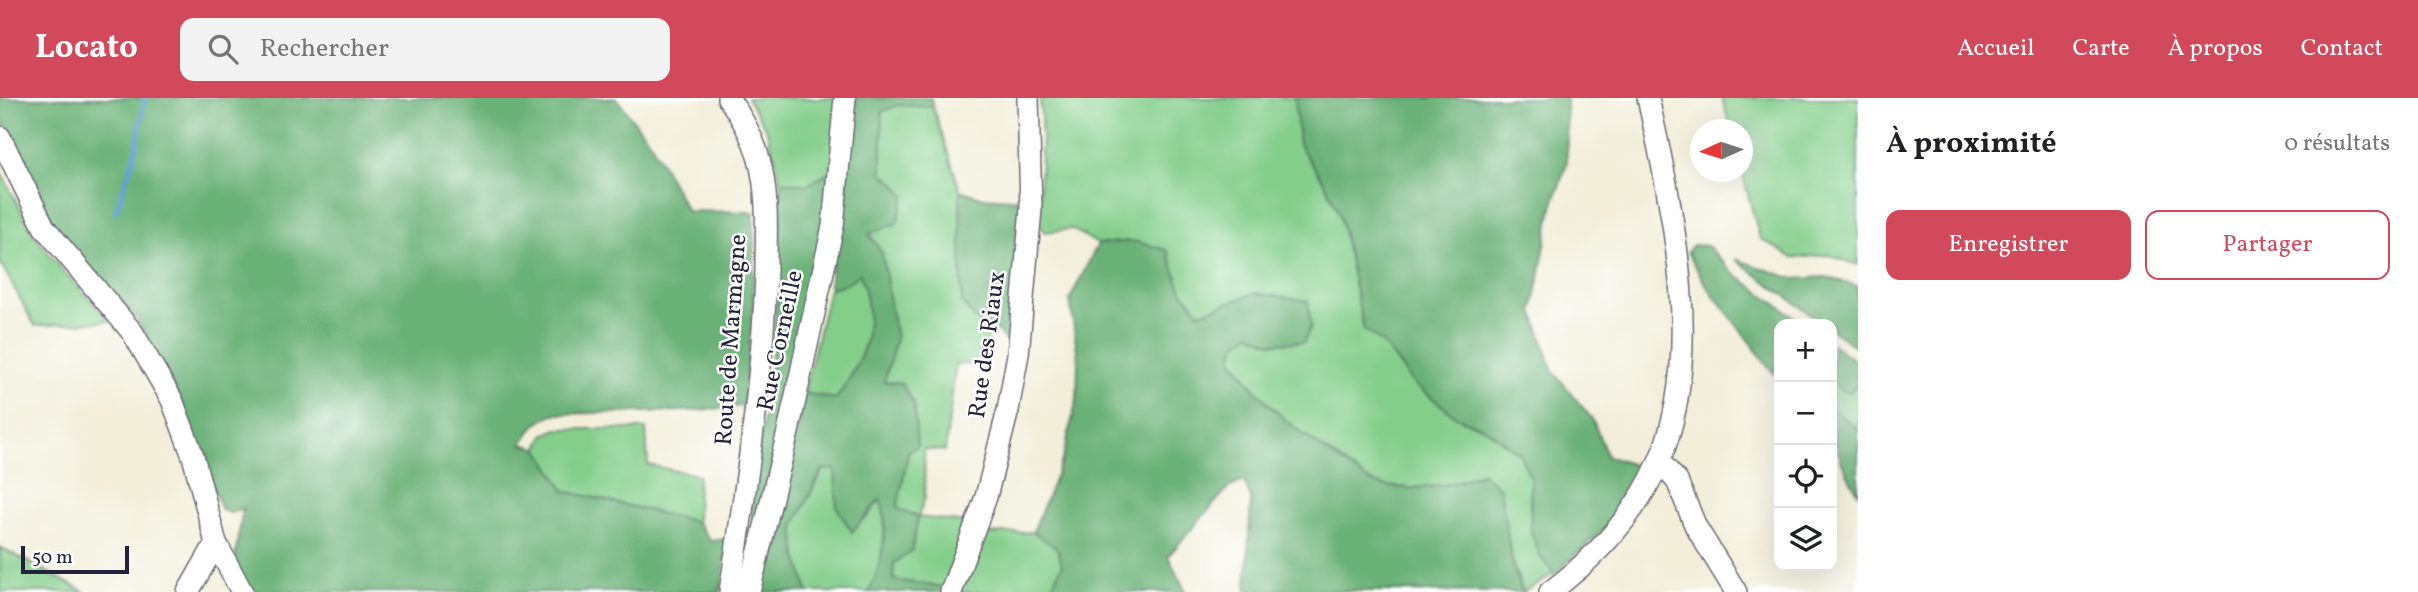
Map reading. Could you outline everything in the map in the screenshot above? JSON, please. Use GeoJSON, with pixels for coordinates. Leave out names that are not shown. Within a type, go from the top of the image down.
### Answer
{"type":"FeatureCollection","features":[{"type":"Feature","properties":{"kind":"street","name":"Route de Marmagne"},"geometry":{"type":"LineString","coordinates":[[728,98],[739,113],[759,160],[766,198],[760,370],[730,592]]}},
{"type":"Feature","properties":{"kind":"street","name":"Rue Corneille"},"geometry":{"type":"LineString","coordinates":[[749,592],[788,432],[833,226],[845,98]]}},
{"type":"Feature","properties":{"kind":"street","name":"Rue des Riaux"},"geometry":{"type":"LineString","coordinates":[[951,592],[986,497],[1008,410],[1018,354],[1031,209],[1028,98]]}},
{"type":"Feature","properties":{"kind":"street"},"geometry":{"type":"LineString","coordinates":[[1550,592],[1604,545],[1650,482],[1670,426],[1679,364],[1681,310],[1675,223],[1648,98]]}},
{"type":"Feature","properties":{"kind":"street"},"geometry":{"type":"LineString","coordinates":[[0,137],[44,227],[133,333],[172,401],[193,456],[216,543],[242,592]]}},
{"type":"Feature","properties":{"kind":"street"},"geometry":{"type":"LineString","coordinates":[[1659,461],[1677,481],[1696,527],[1736,592]]}},
{"type":"Feature","properties":{"kind":"street"},"geometry":{"type":"LineString","coordinates":[[188,592],[216,543]]}},
{"type":"Feature","properties":{"kind":"green space"},"geometry":{"type":"Polygon","coordinates":[[[0,98],[616,98],[651,143],[687,211],[754,212],[753,309],[743,406],[687,411],[553,414],[535,425],[522,444],[538,448],[565,491],[697,522],[711,541],[727,539],[721,592],[249,592],[234,564],[243,508],[231,513],[222,510],[183,406],[133,313],[83,264],[51,225],[0,117],[0,98]]]}},
{"type":"Feature","properties":{"kind":"green space"},"geometry":{"type":"Polygon","coordinates":[[[747,98],[837,98],[832,171],[807,185],[781,181],[767,131],[747,98]]]}},
{"type":"Feature","properties":{"kind":"green space"},"geometry":{"type":"Polygon","coordinates":[[[853,98],[931,98],[933,107],[897,105],[882,112],[882,173],[895,183],[905,196],[897,223],[869,234],[882,253],[896,339],[884,382],[901,383],[914,404],[917,447],[909,450],[897,508],[918,517],[912,551],[894,563],[893,580],[944,587],[943,592],[869,592],[883,546],[883,509],[880,499],[852,532],[837,508],[835,469],[822,470],[794,526],[797,556],[808,592],[756,592],[804,393],[836,399],[855,369],[866,340],[868,309],[860,274],[847,283],[829,289],[853,98]]]}},
{"type":"Feature","properties":{"kind":"green space"},"geometry":{"type":"Polygon","coordinates":[[[1040,98],[1295,98],[1340,216],[1364,330],[1383,343],[1413,383],[1458,418],[1484,428],[1519,453],[1530,476],[1530,509],[1540,556],[1554,574],[1523,592],[1482,473],[1457,482],[1430,487],[1404,488],[1377,484],[1311,440],[1270,405],[1232,358],[1236,344],[1250,334],[1270,343],[1255,293],[1200,313],[1182,291],[1167,250],[1133,241],[1098,244],[1072,229],[1045,232],[1038,224],[1042,137],[1040,98]]]}},
{"type":"Feature","properties":{"kind":"green space"},"geometry":{"type":"Polygon","coordinates":[[[1295,98],[1566,98],[1567,163],[1552,207],[1533,311],[1553,371],[1593,420],[1607,456],[1645,469],[1607,527],[1554,574],[1540,556],[1531,533],[1530,476],[1519,453],[1484,428],[1458,418],[1413,383],[1383,343],[1364,330],[1340,216],[1327,187],[1299,145],[1295,98]]]}},
{"type":"Feature","properties":{"kind":"green space"},"geometry":{"type":"Polygon","coordinates":[[[1722,98],[1858,98],[1858,265],[1829,255],[1793,258],[1760,238],[1745,182],[1753,182],[1753,119],[1728,119],[1722,98]]]}},
{"type":"Feature","properties":{"kind":"green space"},"geometry":{"type":"Polygon","coordinates":[[[897,105],[933,107],[960,190],[962,303],[975,319],[990,326],[983,364],[956,364],[945,451],[924,449],[925,498],[918,517],[897,508],[909,449],[917,447],[914,404],[901,383],[884,382],[896,339],[882,253],[869,233],[897,223],[895,183],[881,173],[882,111],[897,105]]]}},
{"type":"Feature","properties":{"kind":"green space"},"geometry":{"type":"Polygon","coordinates":[[[0,170],[32,232],[63,271],[110,321],[35,326],[0,262],[0,170]]]}},
{"type":"Feature","properties":{"kind":"green space"},"geometry":{"type":"Polygon","coordinates":[[[832,171],[829,227],[760,521],[750,514],[771,364],[779,267],[781,181],[807,185],[832,171]]]}},
{"type":"Feature","properties":{"kind":"green space"},"geometry":{"type":"Polygon","coordinates":[[[960,190],[981,197],[1025,200],[1010,347],[998,331],[975,319],[962,303],[960,190]]]}},
{"type":"Feature","properties":{"kind":"green space"},"geometry":{"type":"Polygon","coordinates":[[[1133,241],[1167,250],[1182,291],[1200,313],[1255,293],[1308,301],[1311,326],[1304,342],[1270,343],[1250,334],[1236,344],[1232,359],[1245,377],[1282,418],[1373,483],[1404,488],[1430,487],[1457,482],[1482,473],[1500,488],[1513,570],[1523,592],[1246,590],[1251,499],[1244,481],[1228,488],[1168,556],[1186,592],[1049,592],[1062,566],[1058,549],[1033,532],[1063,458],[1077,398],[1078,359],[1070,299],[1098,244],[1133,241]]]}},
{"type":"Feature","properties":{"kind":"green space"},"geometry":{"type":"Polygon","coordinates":[[[1693,245],[1708,246],[1731,271],[1797,319],[1774,319],[1774,373],[1706,285],[1687,252],[1693,245]]]}},
{"type":"Feature","properties":{"kind":"green space"},"geometry":{"type":"Polygon","coordinates":[[[1735,259],[1794,279],[1826,277],[1858,286],[1858,349],[1837,334],[1837,319],[1817,319],[1735,259]]]}},
{"type":"Feature","properties":{"kind":"green space"},"geometry":{"type":"Polygon","coordinates":[[[860,273],[868,309],[862,354],[836,399],[804,393],[829,289],[847,283],[860,273]]]}},
{"type":"Feature","properties":{"kind":"green space"},"geometry":{"type":"Polygon","coordinates":[[[1837,348],[1858,363],[1858,384],[1850,392],[1837,387],[1837,348]]]}},
{"type":"Feature","properties":{"kind":"green space"},"geometry":{"type":"Polygon","coordinates":[[[1858,384],[1858,429],[1837,413],[1837,387],[1850,392],[1858,384]]]}},
{"type":"Feature","properties":{"kind":"green space"},"geometry":{"type":"Polygon","coordinates":[[[1837,413],[1858,429],[1858,493],[1847,473],[1839,453],[1837,413]]]}},
{"type":"Feature","properties":{"kind":"green space"},"geometry":{"type":"Polygon","coordinates":[[[557,429],[646,429],[648,465],[698,475],[697,522],[565,491],[538,448],[544,435],[557,429]]]}},
{"type":"Feature","properties":{"kind":"green space"},"geometry":{"type":"Polygon","coordinates":[[[836,469],[837,508],[866,519],[881,498],[883,546],[869,592],[808,592],[797,556],[794,526],[823,470],[836,469]]]}},
{"type":"Feature","properties":{"kind":"green space"},"geometry":{"type":"Polygon","coordinates":[[[918,517],[968,523],[944,587],[893,580],[894,563],[918,517]]]}},
{"type":"Feature","properties":{"kind":"green space"},"geometry":{"type":"Polygon","coordinates":[[[1033,532],[1058,549],[1062,566],[1049,592],[959,592],[984,534],[1033,532]]]}},
{"type":"Feature","properties":{"kind":"green space"},"geometry":{"type":"Polygon","coordinates":[[[0,547],[85,592],[0,592],[0,547]]]}},
{"type":"Feature","properties":{"kind":"waterway"},"geometry":{"type":"LineString","coordinates":[[115,213],[135,154],[145,98]]}}]}
